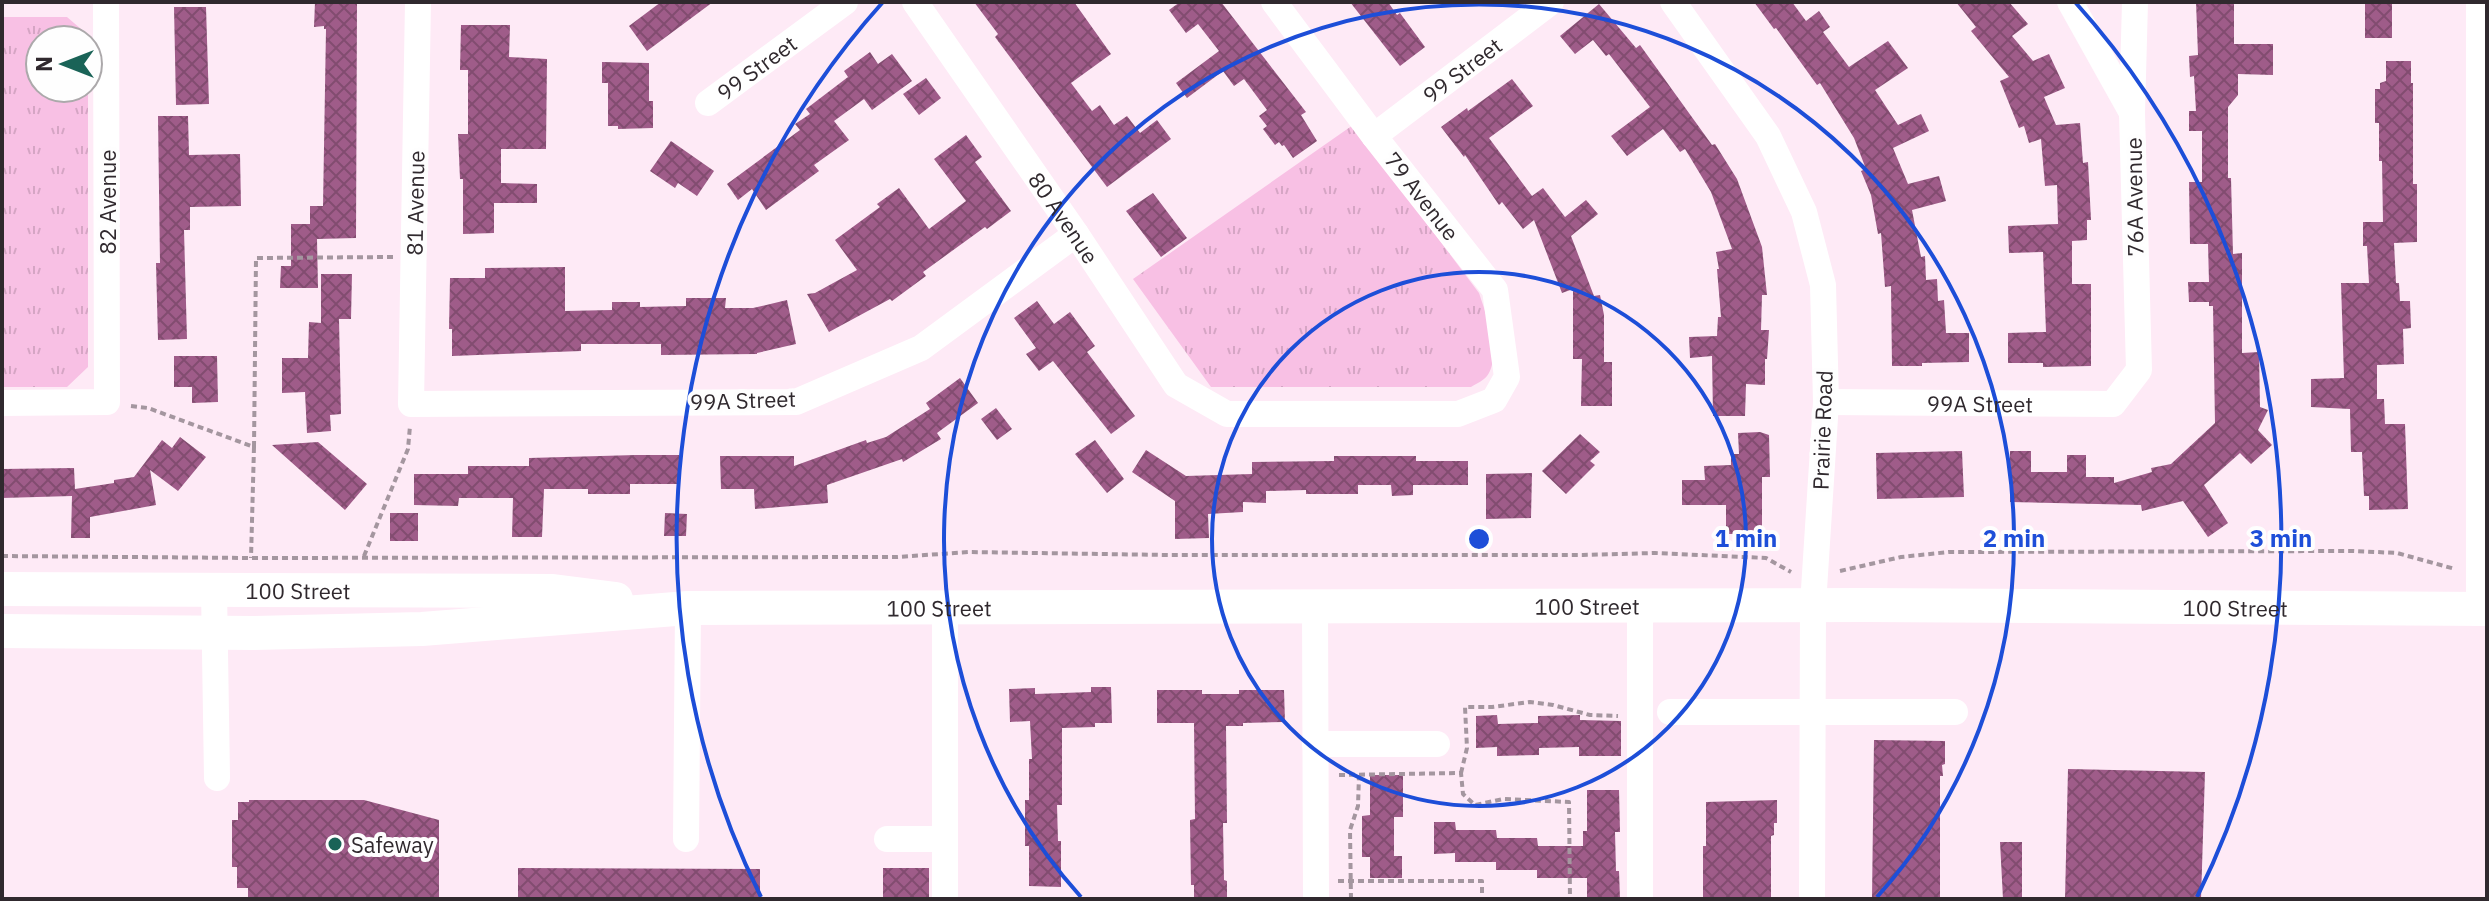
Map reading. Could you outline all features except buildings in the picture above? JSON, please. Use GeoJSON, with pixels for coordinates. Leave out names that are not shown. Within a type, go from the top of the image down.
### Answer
{"type":"FeatureCollection","features":[{"type":"Feature","properties":{"kind":"main road","name":"100 Street"},"geometry":{"type":"LineString","coordinates":[[2,589],[553,591],[688,608]]}},
{"type":"Feature","properties":{"kind":"main road","name":"100 Street"},"geometry":{"type":"LineString","coordinates":[[2,631],[214,633],[422,629],[688,608],[1640,606],[1814,589],[2483,609]]}},
{"type":"Feature","properties":{"kind":"street","name":"82 Avenue"},"geometry":{"type":"LineString","coordinates":[[106,2],[107,402]]}},
{"type":"Feature","properties":{"kind":"street","name":"81 Avenue"},"geometry":{"type":"LineString","coordinates":[[411,404],[418,2]]}},
{"type":"Feature","properties":{"kind":"street","name":"99 Street"},"geometry":{"type":"LineString","coordinates":[[708,103],[845,2]]}},
{"type":"Feature","properties":{"kind":"street","name":"80 Avenue"},"geometry":{"type":"LineString","coordinates":[[915,2],[1176,385],[1227,414]]}},
{"type":"Feature","properties":{"kind":"street","name":"79 Avenue"},"geometry":{"type":"LineString","coordinates":[[1227,414],[1458,414],[1494,400],[1507,377],[1495,290],[1274,2]]}},
{"type":"Feature","properties":{"kind":"street","name":"99 Street"},"geometry":{"type":"LineString","coordinates":[[1374,136],[1551,2]]}},
{"type":"Feature","properties":{"kind":"street","name":"Prairie Road"},"geometry":{"type":"LineString","coordinates":[[1673,2],[1768,136],[1804,212],[1823,285],[1826,402],[1814,589],[1812,899]]}},
{"type":"Feature","properties":{"kind":"street"},"geometry":{"type":"LineString","coordinates":[[2070,2],[2132,113]]}},
{"type":"Feature","properties":{"kind":"street","name":"76A Avenue"},"geometry":{"type":"LineString","coordinates":[[2125,388],[2139,370],[2132,113],[2135,2]]}},
{"type":"Feature","properties":{"kind":"street"},"geometry":{"type":"LineString","coordinates":[[2479,2],[2483,54],[2479,570],[2483,609]]}},
{"type":"Feature","properties":{"kind":"street","name":"99A Street"},"geometry":{"type":"LineString","coordinates":[[411,404],[796,402],[921,348],[1076,234]]}},
{"type":"Feature","properties":{"kind":"street","name":"99A Street"},"geometry":{"type":"LineString","coordinates":[[1826,402],[2113,404],[2125,388]]}},
{"type":"Feature","properties":{"kind":"street"},"geometry":{"type":"LineString","coordinates":[[2,403],[107,402]]}},
{"type":"Feature","properties":{"kind":"street"},"geometry":{"type":"LineString","coordinates":[[214,589],[217,778]]}},
{"type":"Feature","properties":{"kind":"street"},"geometry":{"type":"LineString","coordinates":[[1640,606],[1640,899]]}},
{"type":"Feature","properties":{"kind":"street"},"geometry":{"type":"LineString","coordinates":[[1315,607],[1316,890]]}},
{"type":"Feature","properties":{"kind":"street"},"geometry":{"type":"LineString","coordinates":[[686,839],[688,608]]}},
{"type":"Feature","properties":{"kind":"street"},"geometry":{"type":"LineString","coordinates":[[945,608],[945,899]]}},
{"type":"Feature","properties":{"kind":"street"},"geometry":{"type":"LineString","coordinates":[[1670,712],[1955,712]]}},
{"type":"Feature","properties":{"kind":"street"},"geometry":{"type":"LineString","coordinates":[[1315,744],[1437,744]]}},
{"type":"Feature","properties":{"kind":"street"},"geometry":{"type":"LineString","coordinates":[[887,839],[945,839]]}},
{"type":"Feature","properties":{"kind":"path"},"geometry":{"type":"LineString","coordinates":[[251,558],[256,258],[414,257]]}},
{"type":"Feature","properties":{"kind":"path"},"geometry":{"type":"LineString","coordinates":[[107,402],[148,408],[254,447]]}},
{"type":"Feature","properties":{"kind":"path"},"geometry":{"type":"LineString","coordinates":[[364,557],[408,449],[411,404]]}},
{"type":"Feature","properties":{"kind":"path"},"geometry":{"type":"LineString","coordinates":[[2,556],[897,557],[969,552],[1169,555],[1655,553],[1766,558],[1814,589],[1849,571],[1901,557],[1965,552],[2354,551],[2397,553],[2447,569],[2479,570]]}},
{"type":"Feature","properties":{"kind":"path"},"geometry":{"type":"LineString","coordinates":[[1570,899],[1569,802],[1503,799],[1475,805],[1463,794],[1461,773],[1467,748],[1465,707],[1530,702],[1590,715],[1640,717]]}},
{"type":"Feature","properties":{"kind":"path"},"geometry":{"type":"LineString","coordinates":[[1315,775],[1461,773]]}},
{"type":"Feature","properties":{"kind":"path"},"geometry":{"type":"LineString","coordinates":[[1351,899],[1350,830],[1358,806],[1359,775]]}},
{"type":"Feature","properties":{"kind":"path"},"geometry":{"type":"LineString","coordinates":[[1316,890],[1351,881],[1482,881],[1482,899]]}},
{"type":"Feature","properties":{"kind":"green space"},"geometry":{"type":"Polygon","coordinates":[[[2,17],[67,17],[75,24],[24,24],[24,104],[88,104],[88,367],[67,387],[2,387],[2,17]]]}},
{"type":"Feature","properties":{"kind":"green space"},"geometry":{"type":"Polygon","coordinates":[[[1353,125],[1479,293],[1493,346],[1487,376],[1471,387],[1211,387],[1133,279],[1353,125]]]}},
{"type":"Feature","properties":{"kind":"place","name":"Safeway"},"geometry":{"type":"Point","coordinates":[335,844]}}]}
